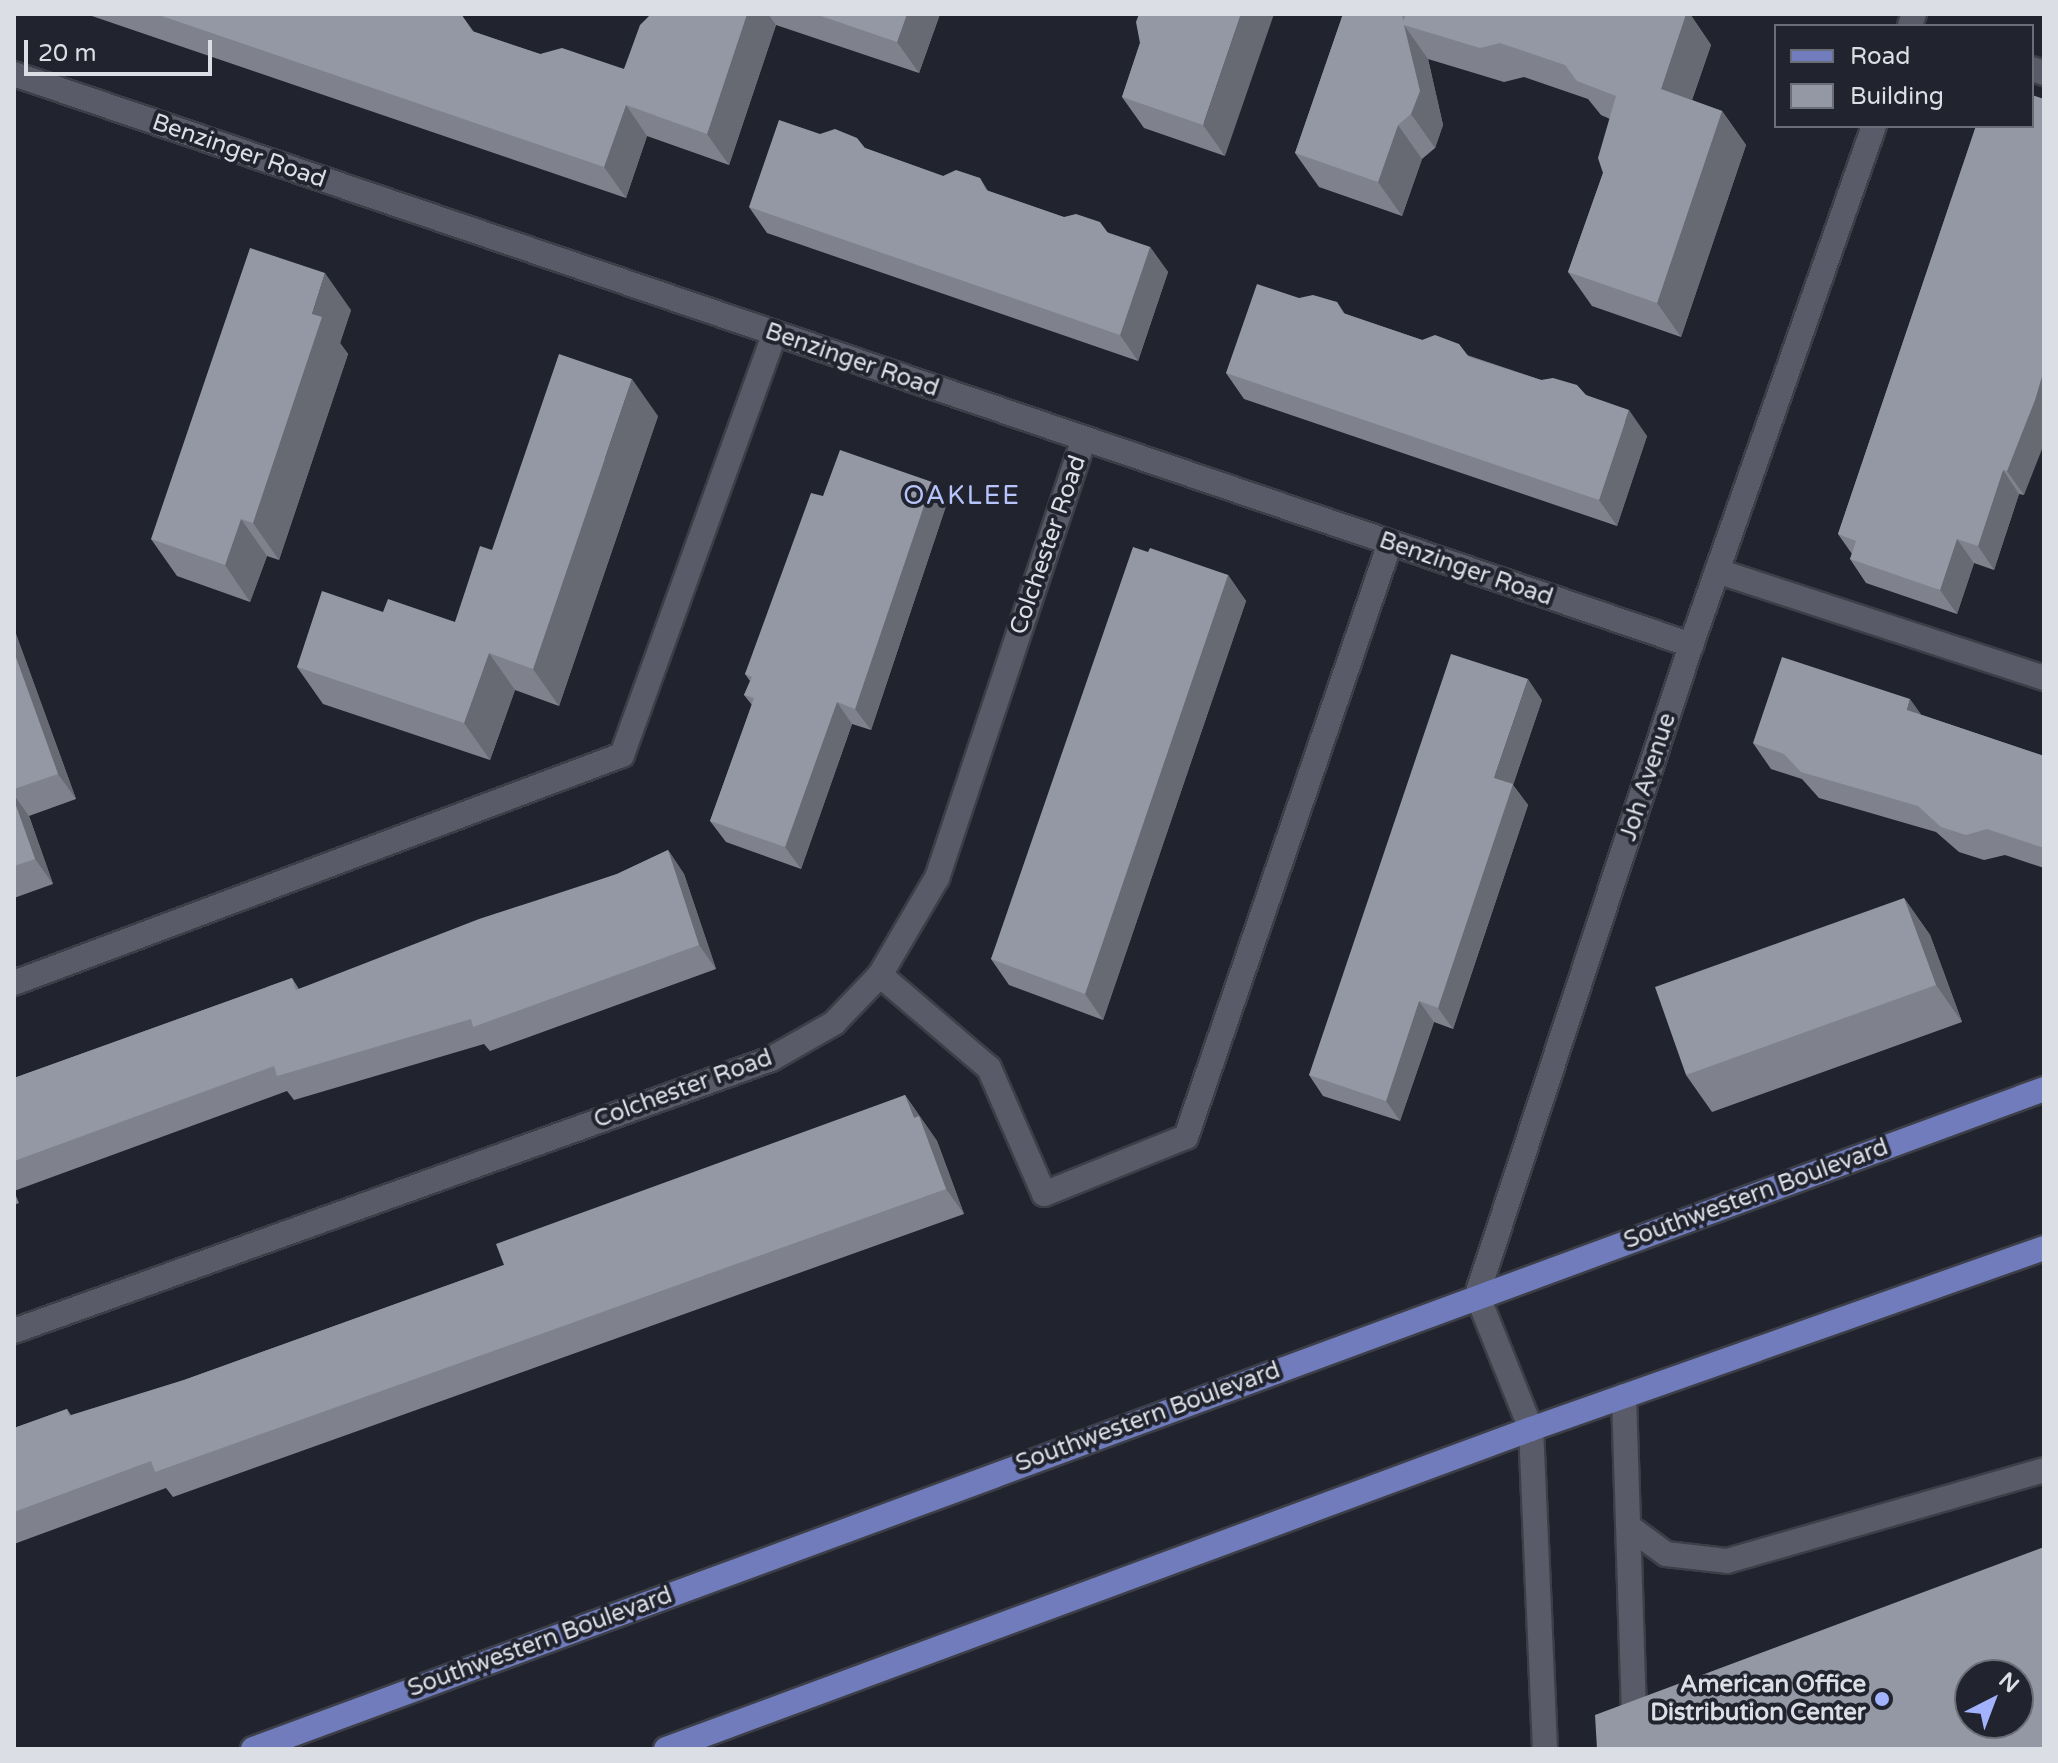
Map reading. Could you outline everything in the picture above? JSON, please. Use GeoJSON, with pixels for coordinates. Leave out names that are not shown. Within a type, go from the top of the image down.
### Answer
{"type":"FeatureCollection","features":[{"type":"Feature","properties":{"kind":"main road","name":"Southwestern Boulevard"},"geometry":{"type":"LineString","coordinates":[[253,1749],[1477,1295],[2044,1089]]}},
{"type":"Feature","properties":{"kind":"main road"},"geometry":{"type":"LineString","coordinates":[[666,1749],[1531,1429],[2044,1248]]}},
{"type":"Feature","properties":{"kind":"street","name":"Benzinger Road"},"geometry":{"type":"LineString","coordinates":[[14,74],[1691,645]]}},
{"type":"Feature","properties":{"kind":"street","name":"Joh Avenue"},"geometry":{"type":"LineString","coordinates":[[1477,1295],[1691,645],[1873,128]]}},
{"type":"Feature","properties":{"kind":"street"},"geometry":{"type":"LineString","coordinates":[[14,983],[622,755],[774,334]]}},
{"type":"Feature","properties":{"kind":"street","name":"Colchester Road"},"geometry":{"type":"LineString","coordinates":[[14,1331],[771,1059],[834,1023],[880,975],[937,878],[1084,439]]}},
{"type":"Feature","properties":{"kind":"street"},"geometry":{"type":"LineString","coordinates":[[880,975],[989,1068],[1044,1194],[1186,1137],[1390,543]]}},
{"type":"Feature","properties":{"kind":"street"},"geometry":{"type":"LineString","coordinates":[[1717,571],[2044,678]]}},
{"type":"Feature","properties":{"kind":"street"},"geometry":{"type":"LineString","coordinates":[[1477,1295],[1531,1429],[1545,1749]]}},
{"type":"Feature","properties":{"kind":"street"},"geometry":{"type":"LineString","coordinates":[[1624,1396],[1634,1718]]}},
{"type":"Feature","properties":{"kind":"street"},"geometry":{"type":"LineString","coordinates":[[1629,1527],[1666,1554],[1727,1561],[2044,1470]]}},
{"type":"Feature","properties":{"kind":"building"},"geometry":{"type":"Polygon","coordinates":[[[156,14],[461,14],[472,31],[510,44],[540,54],[562,48],[624,69],[640,25],[651,14],[747,14],[707,134],[626,105],[604,167],[156,14]]]}},
{"type":"Feature","properties":{"kind":"building"},"geometry":{"type":"Polygon","coordinates":[[[815,14],[907,14],[897,42],[815,14]]]}},
{"type":"Feature","properties":{"kind":"building"},"geometry":{"type":"Polygon","coordinates":[[[1139,14],[1241,14],[1203,125],[1122,97],[1140,43],[1136,22],[1139,14]]]}},
{"type":"Feature","properties":{"kind":"building"},"geometry":{"type":"Polygon","coordinates":[[[1343,14],[1402,14],[1403,21],[1406,14],[1686,14],[1661,89],[1722,111],[1657,303],[1568,272],[1603,173],[1598,158],[1616,96],[1577,81],[1565,65],[1500,43],[1480,48],[1404,25],[1420,91],[1411,114],[1398,125],[1378,182],[1295,153],[1343,14]]]}},
{"type":"Feature","properties":{"kind":"building"},"geometry":{"type":"Polygon","coordinates":[[[2034,96],[2044,99],[2044,370],[2007,471],[2003,470],[1978,546],[1957,539],[1940,590],[1850,559],[1856,541],[1838,534],[1975,128],[2034,128],[2034,96]]]}},
{"type":"Feature","properties":{"kind":"building"},"geometry":{"type":"Polygon","coordinates":[[[779,120],[820,134],[835,129],[857,138],[865,148],[943,176],[956,170],[980,178],[986,190],[1064,217],[1076,214],[1100,222],[1108,233],[1150,247],[1120,335],[749,207],[779,120]]]}},
{"type":"Feature","properties":{"kind":"building"},"geometry":{"type":"Polygon","coordinates":[[[250,248],[325,273],[312,314],[322,317],[253,523],[241,519],[225,565],[151,539],[250,248]]]}},
{"type":"Feature","properties":{"kind":"building"},"geometry":{"type":"Polygon","coordinates":[[[1257,284],[1299,298],[1313,295],[1337,302],[1343,313],[1422,340],[1435,335],[1459,344],[1469,357],[1541,380],[1553,378],[1577,385],[1586,395],[1629,410],[1599,500],[1226,373],[1257,284]]]}},
{"type":"Feature","properties":{"kind":"building"},"geometry":{"type":"Polygon","coordinates":[[[559,354],[632,379],[533,669],[489,653],[464,723],[297,667],[322,591],[383,612],[388,599],[455,622],[480,546],[492,550],[559,354]]]}},
{"type":"Feature","properties":{"kind":"building"},"geometry":{"type":"Polygon","coordinates":[[[840,450],[932,482],[855,709],[837,702],[785,847],[710,821],[754,698],[744,695],[752,677],[745,674],[811,493],[823,496],[840,450]]]}},
{"type":"Feature","properties":{"kind":"building"},"geometry":{"type":"Polygon","coordinates":[[[1133,547],[1148,552],[1150,548],[1228,575],[1085,994],[991,959],[1133,547]]]}},
{"type":"Feature","properties":{"kind":"building"},"geometry":{"type":"Polygon","coordinates":[[[14,652],[58,774],[14,789],[14,652]]]}},
{"type":"Feature","properties":{"kind":"building"},"geometry":{"type":"Polygon","coordinates":[[[1451,654],[1528,679],[1494,778],[1513,784],[1438,1008],[1419,1001],[1386,1101],[1309,1075],[1451,654]]]}},
{"type":"Feature","properties":{"kind":"building"},"geometry":{"type":"Polygon","coordinates":[[[1782,657],[1910,699],[1907,710],[2044,756],[2044,848],[1987,829],[1966,835],[1941,827],[1918,806],[1801,772],[1784,754],[1753,743],[1782,657]]]}},
{"type":"Feature","properties":{"kind":"building"},"geometry":{"type":"Polygon","coordinates":[[[14,800],[35,859],[14,866],[14,800]]]}},
{"type":"Feature","properties":{"kind":"building"},"geometry":{"type":"Polygon","coordinates":[[[668,850],[699,945],[473,1027],[471,1019],[277,1076],[274,1066],[14,1161],[14,1078],[292,978],[296,990],[479,919],[617,874],[668,850]]]}},
{"type":"Feature","properties":{"kind":"building"},"geometry":{"type":"Polygon","coordinates":[[[1904,898],[1936,985],[1686,1075],[1655,987],[1904,898]]]}},
{"type":"Feature","properties":{"kind":"building"},"geometry":{"type":"Polygon","coordinates":[[[905,1095],[914,1118],[919,1116],[946,1189],[155,1472],[151,1461],[14,1512],[14,1428],[67,1409],[69,1416],[184,1380],[504,1265],[496,1244],[905,1095]]]}},
{"type":"Feature","properties":{"kind":"building"},"geometry":{"type":"Polygon","coordinates":[[[2044,1547],[2044,1749],[1597,1749],[1595,1715],[2044,1547]]]}},
{"type":"Feature","properties":{"kind":"place","name":"American Office Distribution Center"},"geometry":{"type":"Point","coordinates":[1882,1699]}},
{"type":"Feature","properties":{"kind":"district","name":"OAKLEE"},"geometry":{"type":"Point","coordinates":[962,496]}}]}
